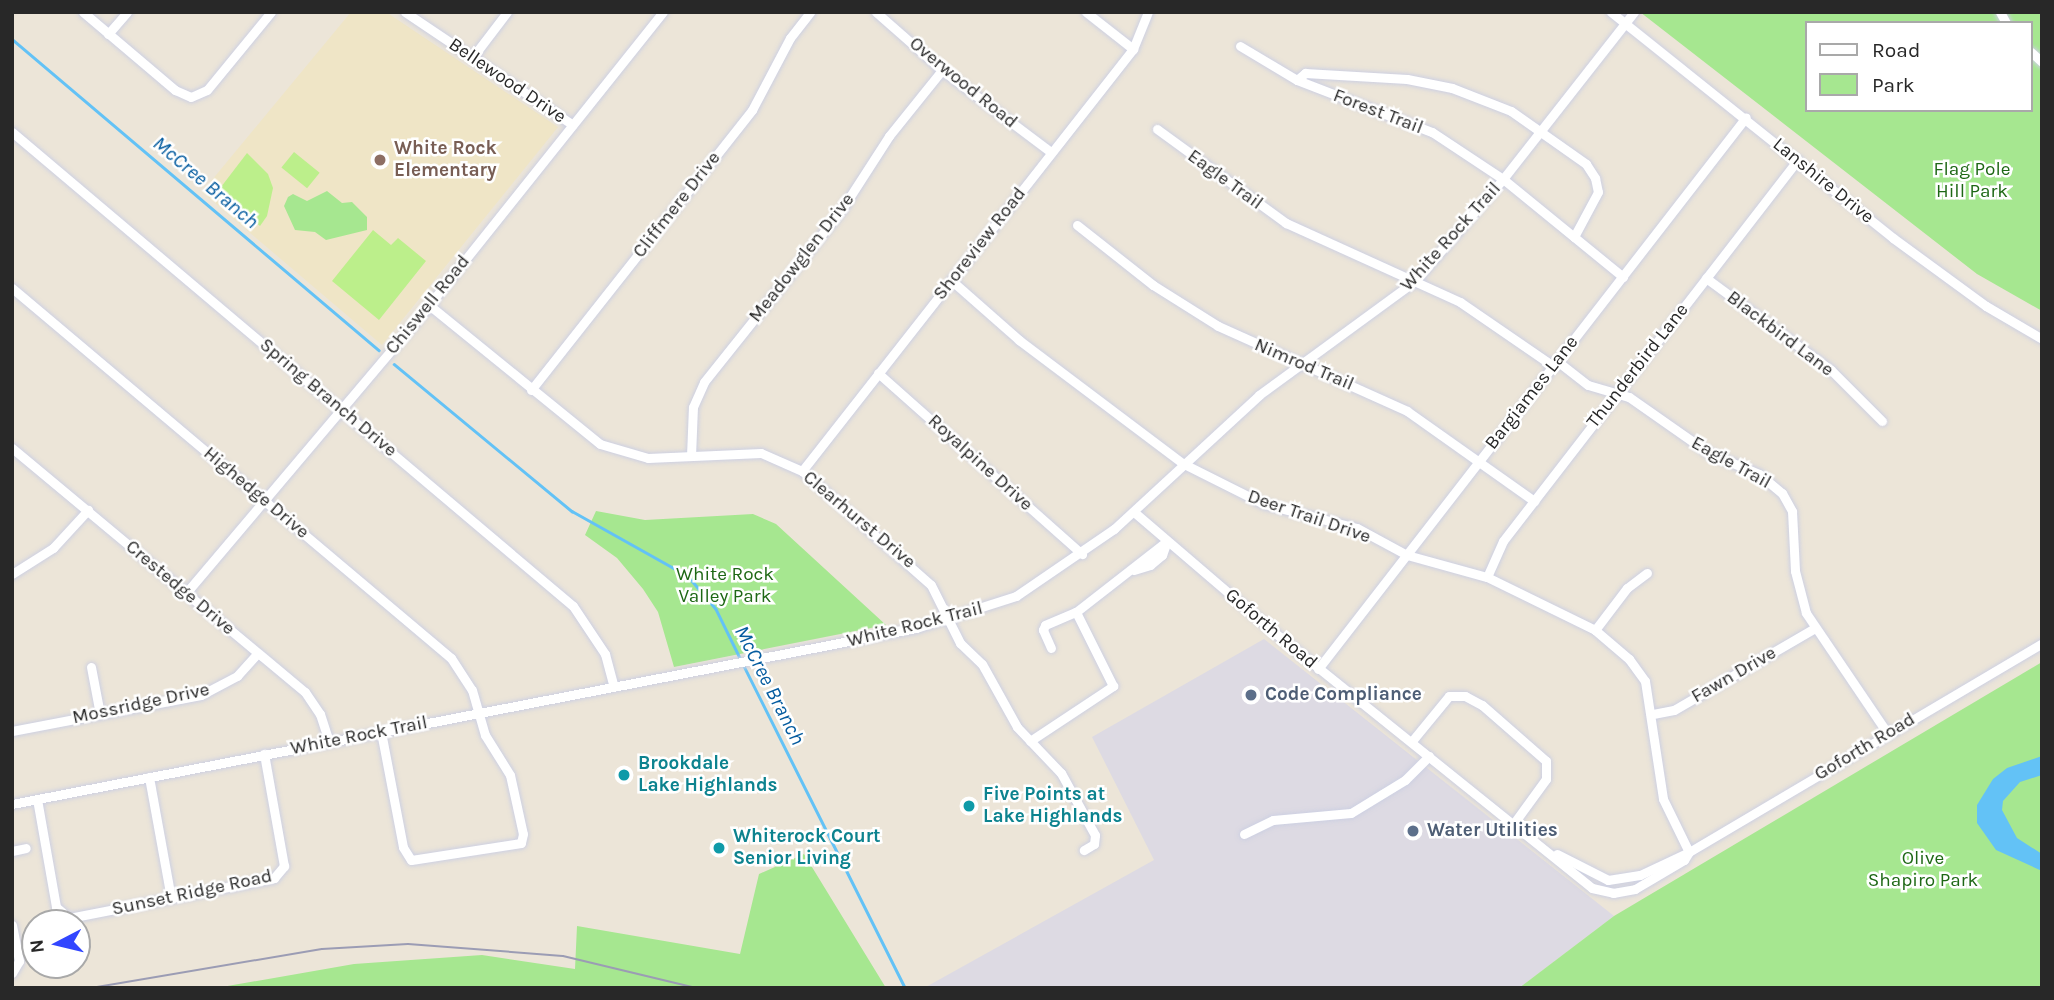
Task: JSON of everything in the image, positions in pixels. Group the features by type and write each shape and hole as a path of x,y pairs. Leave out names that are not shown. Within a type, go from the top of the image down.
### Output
{"street":[{"path":"82,12 175,90 191,97 206,90 271,12"},
{"path":"108,34 127,12"},
{"name":"Bellewood Drive","path":"405,12 573,125"},
{"path":"472,58 507,12"},
{"name":"Chiswell Road","path":"186,593 343,410 663,12"},
{"name":"Cliffmere Drive","path":"531,390 752,110 790,38 810,12"},
{"name":"Overwood Road","path":"876,12 942,70 1051,152"},
{"path":"1086,12 1133,49"},
{"name":"Shoreview Road","path":"802,471 1133,49 1148,12"},
{"name":"Lanshire Drive","path":"1611,12 1943,276 2042,339"},
{"name":"White Rock Trail","path":"12,804 949,620 1027,591 1082,554 1134,512 1182,463 1259,395 1415,281 1503,179 1634,12"},
{"name":"Forest Trail","path":"1240,46 1297,79 1408,120 1503,179 1623,277"},
{"name":"Meadowglen Drive","path":"691,456 693,407 704,382 842,209 889,136 942,70"},
{"name":"Forest Trail","path":"1297,79 1305,73 1429,83 1481,97 1542,131 1586,164 1595,178 1598,192 1574,237"},
{"name":"Bargiames Lane","path":"1318,669 1746,117"},
{"name":"Eagle Trail","path":"1157,129 1286,223 1460,302 1588,385 1629,397 1709,453 1759,474 1782,493 1792,511 1795,571 1813,629 1852,676 1888,734"},
{"name":"Spring Branch Drive","path":"12,132 573,606 605,654 614,687"},
{"name":"Thunderbird Lane","path":"1487,577 1503,541 1798,160"},
{"name":"Nimrod Trail","path":"1077,225 1181,303 1217,326 1407,411 1534,500"},
{"name":"Blackbird Lane","path":"1706,278 1784,340 1819,360 1882,421"},
{"name":"Deer Trail Drive","path":"951,280 1019,340 1182,463 1264,504 1357,528 1407,555 1487,577 1595,631 1638,670 1653,714 1663,799 1689,852"},
{"name":"Highedge Drive","path":"12,288 451,658 472,690 485,735 512,782 523,834 521,843 513,847 463,849 420,861 405,855 380,732"},
{"name":"Clearhurst Drive","path":"429,305 582,433 617,452 648,458 761,453 802,471 923,575 961,643 982,664 1017,727 1052,759 1095,835 1094,844 1084,850"},
{"name":"Royalpine Drive","path":"878,373 1082,554"},
{"name":"Crestedge Drive","path":"12,448 305,692 320,714 328,741"},
{"path":"12,574 53,548 88,510"},
{"name":"Goforth Road","path":"1134,512 1318,669 1412,741 1582,881 1613,893 1644,885 1689,852 2042,643"},
{"path":"1051,649 1043,630 1045,625 1076,612 1134,570 1150,565 1162,555 1167,541"},
{"path":"1595,631 1627,588 1647,573"},
{"path":"1030,741 1113,687 1076,612"},
{"name":"Fawn Drive","path":"1653,714 1674,710 1813,629"},
{"name":"Mossridge Drive","path":"12,731 216,689 257,654"},
{"path":"91,667 100,714"},
{"path":"1412,741 1450,696 1465,696 1482,705 1546,761 1546,779 1514,823"},
{"name":"Sunset Ridge Road","path":"37,799 61,914 69,918 171,898 282,874 284,866 264,754"},
{"path":"1244,834 1273,820 1350,813 1405,780 1429,756"},
{"path":"149,777 171,898"},
{"path":"12,850 26,848"},
{"path":"12,925 19,961 13,972"}],"shaded area":[{"name":"White Rock Elementary","path":"351,12 386,12 558,127 382,345 202,192"},
{"path":"1264,639 1614,916 1519,988 924,988 1154,860 1092,737"}],"green space":[{"name":"Flag Pole Hill Park","path":"1640,12 2042,12 2042,311 1977,274"},
{"path":"294,152 320,173 307,188 281,168"},
{"path":"247,153 268,174 273,188 267,216 260,226 222,195 221,187"},
{"path":"327,191 342,203 352,202 367,217 367,230 326,240 315,232 295,230 284,206 288,197 293,194 307,201"},
{"path":"373,230 391,245 398,238 426,261 379,320 332,281"},
{"name":"White Rock Valley Park","path":"596,511 645,520 753,514 776,524 886,625 674,667 658,612 643,589 617,558 585,535"},
{"name":"Olive Shapiro Park","path":"2042,662 2042,988 1519,988 1614,916"},
{"path":"804,854 886,988 216,988 354,964 482,955 575,969 577,926 740,954 759,874"}],"water":[{"path":"2042,756 2042,775 2020,782 2003,801 2002,810 2017,838 2042,854 2042,871 1996,850 1977,823 1977,805 1993,779 2007,768"}],"waterway":[{"name":"McCree Branch","path":"12,39 379,350"},
{"name":"McCree Branch","path":"394,364 572,511 688,576 716,609 740,658"},
{"name":"McCree Branch","path":"743,664 905,988"}],"tram line":[{"path":"91,988 322,949 408,944 563,956 696,988"}],"place":[{"name":"White Rock Elementary","path":"380,160"},
{"name":"Code Compliance","path":"1251,695"},
{"name":"Brookdale Lake Highlands","path":"624,775"},
{"name":"Five Points at Lake Highlands","path":"969,806"},
{"name":"Water Utilities","path":"1413,831"},
{"name":"Whiterock Court Senior Living","path":"719,848"}]}
